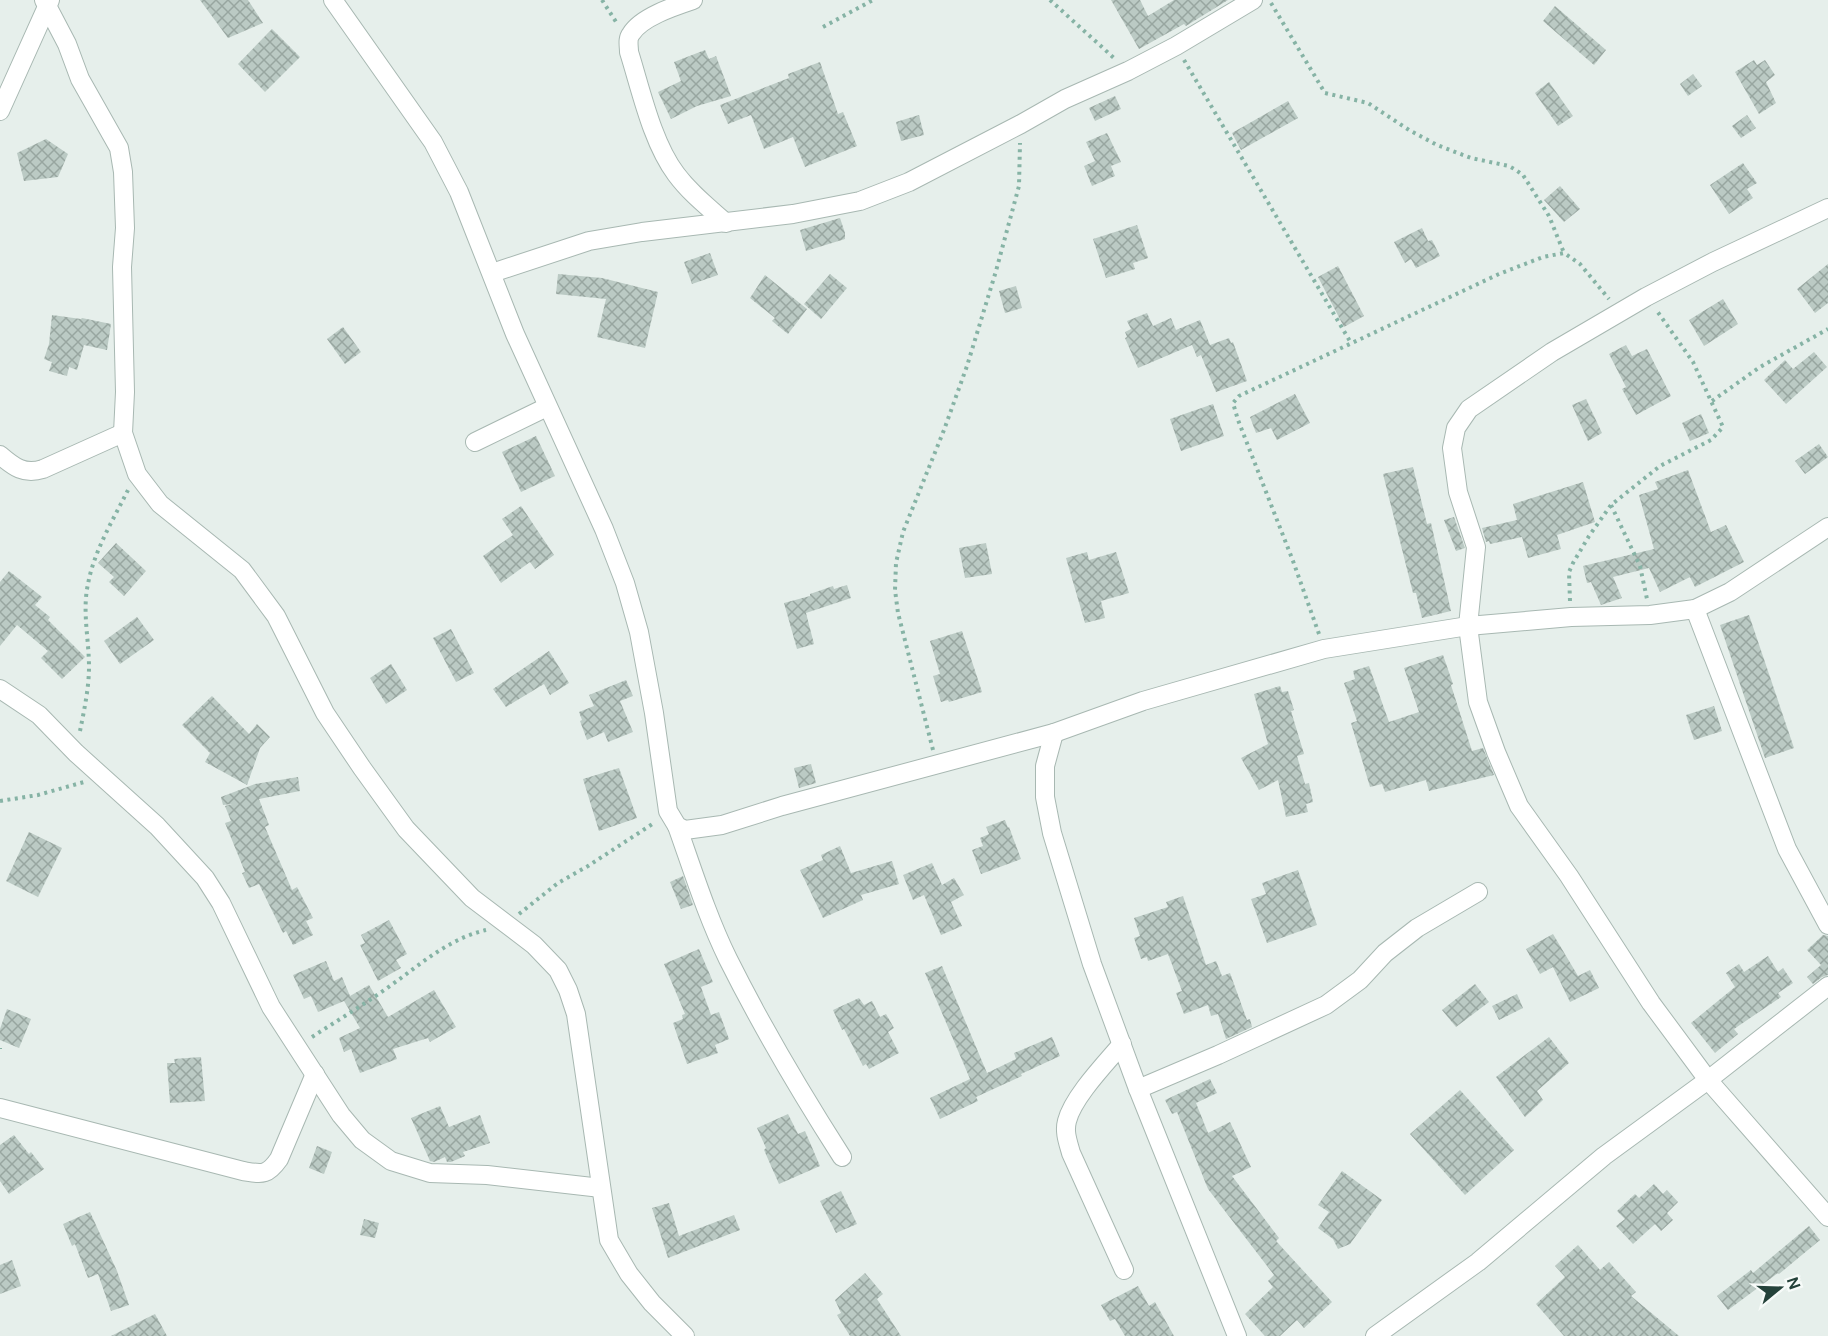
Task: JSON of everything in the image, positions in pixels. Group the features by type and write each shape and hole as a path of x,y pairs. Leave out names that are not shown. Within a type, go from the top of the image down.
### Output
{"street":[{"path":"333,0 434,142 459,192 515,334 625,583 639,632 656,724 664,791 703,898 728,957 807,1103 842,1157"},
{"path":"693,0 673,6 644,21 632,32 628,42 629,52 662,152 675,173 694,196 726,222"},
{"path":"492,273 589,241 642,231 793,214 860,201 909,182 1065,99 1128,71 1176,46 1253,0"},
{"path":"0,111 47,1"},
{"path":"47,1 80,79 119,148 123,172 125,228 122,267 125,392 123,433 137,474 160,504 242,570 276,616 325,713 406,829 472,898 534,945 558,970 576,1014 609,1240 640,1288 685,1336"},
{"path":"1828,208 1646,297 1552,352 1469,409 1456,428 1452,448 1458,492 1476,547 1468,626 1478,702 1519,806 1569,876 1651,1003 1707,1080 1828,1217"},
{"path":"475,442 547,406"},
{"path":"0,455 22,470 32,472 123,433"},
{"path":"673,819 685,830 722,825 782,806 1054,733 1143,700 1324,649 1468,626 1571,617 1650,615 1695,609 1730,592 1828,527"},
{"path":"1695,609 1787,849 1828,925"},
{"path":"0,689 39,715 76,753 158,826 205,878 221,903 271,1007 341,1115 362,1140 391,1161 430,1173 488,1175 601,1188"},
{"path":"1054,733 1045,766 1045,797 1052,833 1092,964 1138,1089 1237,1336"},
{"path":"1138,1089 1326,1005 1360,980 1385,953 1417,928 1478,892"},
{"path":"1375,1336 1478,1262 1604,1155 1707,1080 1828,986"},
{"path":"1122,1044 1075,1103 1067,1120 1066,1135 1071,1153 1124,1270"},
{"path":"0,1108 243,1172 263,1174 272,1169 279,1160 315,1074"}],"path":[{"path":"602,0 628,42"},
{"path":"823,27 873,0"},
{"path":"1050,0 1128,71"},
{"path":"1269,0 1325,93 1368,103 1437,145 1471,158 1509,166 1523,176 1549,216 1564,253 1581,264 1620,312"},
{"path":"1176,46 1351,344"},
{"path":"936,764 898,613 895,590 896,563 903,532 967,366 996,272 1019,186 1021,124"},
{"path":"1324,649 1233,403 1239,396 1499,274 1543,257 1564,253"},
{"path":"1571,617 1569,572 1589,536 1611,505 1660,466 1711,440 1723,427 1693,362 1646,297"},
{"path":"1712,401 1760,367 1828,329"},
{"path":"76,753 89,669 86,605 88,584 100,548 137,474"},
{"path":"1611,505 1640,566 1650,615"},
{"path":"0,801 38,795 104,776"},
{"path":"297,1047 390,986 445,946 478,932 505,925 558,883 645,831 673,819"}],"building":[{"path":"200,0 248,0 263,23 228,38"},
{"path":"1111,0 1140,0 1148,16 1174,0 1228,0 1186,26 1184,24 1139,49"},
{"path":"1555,6 1606,50 1594,65 1543,21"},
{"path":"272,29 300,57 265,92 238,64"},
{"path":"705,50 709,59 716,56 731,96 697,106 671,119 658,92 681,81 674,62"},
{"path":"1754,60 1757,65 1765,60 1775,75 1766,82 1776,103 1759,114 1735,72"},
{"path":"820,62 838,114 843,112 857,146 805,167 793,137 764,149 751,115 728,124 720,105 789,78 788,74"},
{"path":"1693,74 1702,86 1688,96 1680,84"},
{"path":"1549,82 1573,116 1558,126 1535,93"},
{"path":"1115,96 1121,109 1095,121 1089,108"},
{"path":"1288,101 1298,118 1241,150 1232,133"},
{"path":"919,115 924,135 901,141 896,122"},
{"path":"1747,115 1756,128 1741,138 1732,126"},
{"path":"1107,133 1121,162 1111,166 1115,176 1092,186 1084,166 1095,161 1086,142"},
{"path":"46,139 68,154 58,177 24,181 17,153"},
{"path":"1743,163 1757,183 1747,189 1753,198 1729,214 1710,185"},
{"path":"1560,186 1580,209 1564,222 1544,200"},
{"path":"840,218 845,239 806,251 800,230"},
{"path":"1137,225 1148,258 1133,263 1135,269 1106,278 1093,239"},
{"path":"1422,228 1428,241 1432,240 1440,256 1416,268 1411,259 1405,263 1394,242"},
{"path":"710,253 718,275 692,284 684,262"},
{"path":"1828,264 1828,303 1815,313 1797,289"},
{"path":"1338,266 1364,316 1344,327 1318,277"},
{"path":"558,274 602,278 658,292 645,348 597,337 606,299 556,294"},
{"path":"830,274 847,288 821,319 804,304"},
{"path":"765,275 807,309 788,334 772,321 775,318 750,298"},
{"path":"1016,286 1022,308 1005,313 999,291"},
{"path":"1723,299 1738,324 1704,346 1689,320"},
{"path":"1147,313 1153,326 1171,318 1176,330 1200,320 1210,345 1229,338 1231,343 1233,342 1247,381 1216,392 1201,355 1197,357 1192,345 1138,368 1125,338 1127,337 1125,332 1131,329 1127,321"},
{"path":"52,315 111,324 107,350 84,345 77,370 69,367 67,376 49,371 52,362 44,359 49,344"},
{"path":"343,327 361,352 345,364 327,339"},
{"path":"1626,345 1632,356 1647,349 1671,396 1636,415 1622,389 1626,387 1609,354"},
{"path":"1814,352 1827,367 1786,404 1764,380 1785,360 1793,369"},
{"path":"1295,394 1310,423 1277,440 1271,428 1256,433 1250,417"},
{"path":"1586,399 1602,433 1588,441 1572,405"},
{"path":"1213,404 1224,436 1181,451 1170,419"},
{"path":"1701,414 1709,433 1690,441 1682,423"},
{"path":"536,436 555,476 521,492 502,452"},
{"path":"1819,444 1828,457 1805,474 1795,461"},
{"path":"1413,467 1427,524 1431,523 1451,611 1422,618 1416,593 1413,593 1383,474"},
{"path":"1688,470 1711,532 1726,525 1744,562 1695,587 1690,577 1660,592 1649,568 1613,577 1622,598 1601,605 1591,582 1587,583 1583,566 1654,549 1639,495 1658,489 1655,482"},
{"path":"1583,482 1595,522 1557,535 1561,549 1528,558 1522,537 1490,544 1489,541 1486,542 1482,528 1517,520 1513,504"},
{"path":"521,506 554,555 535,569 530,562 501,583 483,556 513,535 502,519"},
{"path":"1454,517 1465,548 1456,551 1444,520"},
{"path":"116,543 146,571 124,596 109,582 114,577 98,563"},
{"path":"986,543 992,574 965,578 959,548"},
{"path":"1087,552 1089,560 1116,552 1129,593 1101,601 1105,618 1085,623 1066,558"},
{"path":"9,571 42,597 35,605 50,617 48,620 85,657 62,679 41,658 48,651 17,625 0,646 0,582"},
{"path":"847,585 851,598 806,613 814,644 797,649 784,603 810,596 810,594 833,586 834,589"},
{"path":"1749,615 1794,748 1765,758 1720,625"},
{"path":"137,617 154,640 120,664 104,641"},
{"path":"451,629 474,673 456,682 433,638"},
{"path":"962,631 982,692 949,702 948,700 941,702 933,676 940,674 930,641"},
{"path":"549,651 569,683 550,695 544,684 506,707 493,689"},
{"path":"1443,655 1472,751 1483,748 1494,775 1429,791 1426,780 1385,792 1382,784 1370,787 1351,723 1357,721 1344,683 1355,679 1353,671 1369,666 1389,722 1419,712 1404,668"},
{"path":"391,664 407,690 386,704 370,678"},
{"path":"626,680 633,696 620,701 633,732 608,742 604,732 587,740 579,712 594,706 589,695"},
{"path":"1280,686 1282,692 1288,691 1294,710 1291,711 1304,754 1297,756 1305,784 1309,783 1313,802 1306,804 1308,812 1286,817 1278,780 1259,790 1241,758 1268,744 1254,694"},
{"path":"212,696 249,734 257,724 270,737 260,748 247,785 205,762 210,753 182,725"},
{"path":"1714,706 1722,731 1694,740 1686,715"},
{"path":"811,764 816,783 799,788 794,768"},
{"path":"619,768 637,818 599,831 583,779"},
{"path":"298,777 300,791 259,799 269,825 265,827 292,890 297,887 313,918 306,921 313,935 293,945 286,931 283,933 259,884 249,888 225,823 231,821 225,806 232,804 223,805 221,797 255,784"},
{"path":"1005,820 1021,859 981,874 972,850 983,846 980,838 989,834 986,827"},
{"path":"29,832 62,848 38,897 6,881"},
{"path":"840,846 851,873 892,861 899,884 861,895 863,900 823,918 800,870 823,860 821,855"},
{"path":"932,863 942,885 954,878 964,895 951,902 962,926 941,935 924,895 913,900 903,875"},
{"path":"1298,870 1317,925 1267,943 1251,899 1266,894 1262,883"},
{"path":"683,876 693,905 681,909 670,882"},
{"path":"1183,896 1206,965 1216,961 1222,976 1230,973 1247,1020 1250,1019 1252,1027 1226,1039 1218,1014 1211,1016 1208,1005 1184,1014 1176,993 1182,991 1168,954 1148,961 1147,957 1141,959 1134,938 1140,936 1134,918 1168,907 1166,902"},
{"path":"389,920 407,954 396,960 401,968 378,981 360,945 365,943 361,935"},
{"path":"1553,934 1578,976 1590,970 1599,988 1570,1002 1553,967 1540,974 1526,949"},
{"path":"1823,935 1828,936 1828,975 1813,984 1807,977 1821,965 1807,950"},
{"path":"699,949 713,982 701,987 711,1015 719,1012 729,1039 715,1045 718,1053 687,1064 673,1023 683,1019 682,1015 685,1014 664,964"},
{"path":"1768,956 1778,972 1783,968 1793,983 1778,993 1781,997 1734,1029 1738,1034 1715,1053 1691,1023 1735,987 1726,973 1739,964 1744,972"},
{"path":"326,961 334,981 342,977 350,996 369,985 388,1017 434,990 456,1027 430,1042 428,1038 393,1049 397,1059 360,1073 351,1049 344,1052 339,1038 360,1028 344,1001 318,1012 311,996 304,999 293,975"},
{"path":"942,966 987,1073 1016,1059 1014,1053 1052,1037 1060,1056 976,1097 978,1101 940,1119 930,1098 970,1079 925,973"},
{"path":"1475,984 1489,1002 1456,1027 1442,1010"},
{"path":"1517,994 1523,1008 1499,1020 1492,1006"},
{"path":"859,998 864,1005 872,1001 880,1017 886,1014 894,1028 888,1032 899,1053 869,1069 866,1064 863,1066 833,1010"},
{"path":"7,1009 31,1019 19,1048 0,1040 0,1029"},
{"path":"1549,1037 1569,1063 1537,1091 1543,1100 1525,1117 1496,1077"},
{"path":"201,1057 205,1101 170,1103 167,1063 175,1063 174,1059"},
{"path":"1210,1079 1217,1093 1196,1103 1208,1133 1230,1122 1251,1167 1232,1176 1279,1238 1276,1241 1332,1302 1304,1328 1297,1320 1280,1336 1265,1336 1245,1314 1273,1287 1268,1281 1274,1275 1208,1189 1177,1112 1172,1114 1165,1100"},
{"path":"1460,1090 1514,1150 1465,1195 1410,1134"},
{"path":"440,1106 449,1127 480,1115 490,1143 463,1152 465,1156 451,1162 447,1162 445,1157 434,1162 430,1161 411,1118"},
{"path":"788,1114 798,1134 805,1131 820,1166 779,1184 757,1128"},
{"path":"14,1135 44,1169 9,1194 0,1181 0,1145"},
{"path":"317,1146 332,1152 324,1174 309,1168"},
{"path":"1342,1171 1382,1200 1350,1244 1338,1249 1333,1239 1318,1228 1329,1212 1318,1205"},
{"path":"1654,1184 1663,1194 1667,1190 1678,1202 1667,1213 1673,1220 1661,1231 1655,1224 1633,1244 1616,1226 1625,1219 1617,1211 1635,1194 1639,1198"},
{"path":"841,1191 857,1224 836,1233 820,1201"},
{"path":"669,1203 679,1236 734,1215 740,1230 668,1258 652,1208"},
{"path":"90,1212 117,1271 129,1305 111,1311 98,1274 88,1278 75,1244 72,1246 63,1224"},
{"path":"364,1219 379,1223 375,1238 360,1235"},
{"path":"1809,1226 1820,1240 1779,1274 1728,1310 1717,1296 1751,1270 1753,1273"},
{"path":"1578,1245 1600,1270 1609,1262 1636,1292 1631,1296 1679,1336 1564,1336 1536,1304 1565,1277 1555,1266"},
{"path":"12,1260 21,1286 0,1294 0,1265"},
{"path":"865,1273 883,1294 877,1299 901,1336 850,1336 837,1315 841,1313 835,1300"},
{"path":"1138,1286 1149,1306 1155,1302 1174,1336 1125,1336 1115,1319 1110,1321 1101,1305"},
{"path":"155,1314 167,1336 111,1336"}]}
